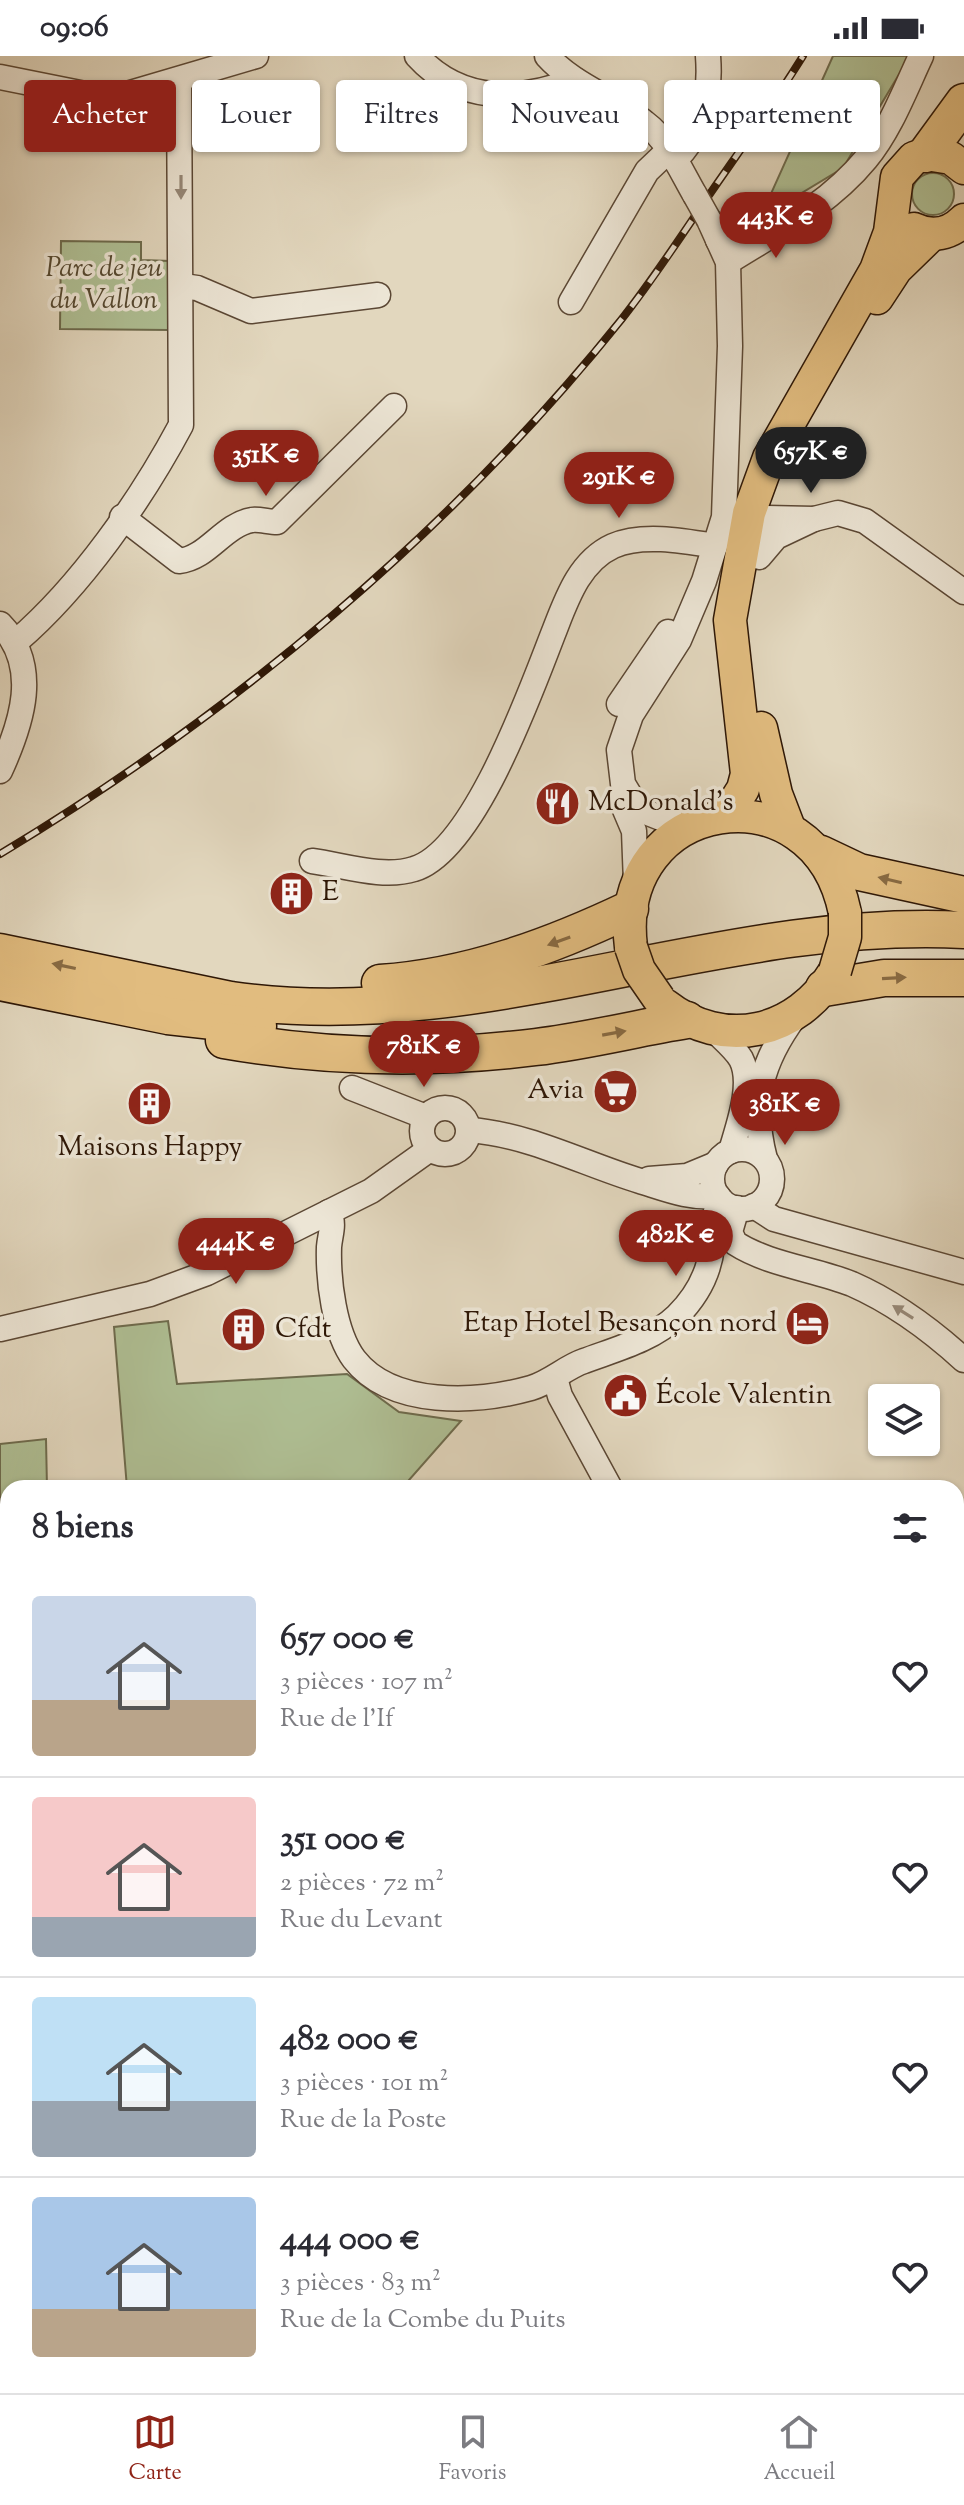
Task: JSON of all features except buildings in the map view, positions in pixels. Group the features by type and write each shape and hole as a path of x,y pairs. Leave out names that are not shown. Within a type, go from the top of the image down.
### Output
{"highway":[{"path":"926,154 964,102"},
{"path":"821,854 859,872 964,895"},
{"path":"128,980 298,987 418,980 516,956 573,936 633,896"},
{"path":"0,952 128,980 268,1005 398,1006 494,994 712,949 792,936 908,928 964,930"},
{"path":"0,983 200,1021 301,1029 367,1029 498,1015 797,958 870,951 964,953"},
{"path":"830,980 964,978"},
{"path":"0,983 200,1035 298,1050 370,1055 504,1051 701,1026"}],"main road":[{"path":"726,816 743,789 747,774 730,620 737,554 769,458 876,270 890,232 897,177 914,158 926,154 951,158 964,168"},
{"path":"894,202 907,225 932,234"},
{"path":"737,554 767,518 798,435 885,285 932,234 952,229 964,220"},
{"path":"737,554 753,591 754,688 768,765 789,828"},
{"path":"726,816 759,818 789,828 821,854 841,891 845,913 845,937 830,980 795,1016 752,1031 701,1026 659,999 639,970 631,947 633,896 654,854 686,828 726,816"}],"street":[{"path":"0,77 110,99 256,56"},
{"path":"417,56 436,77 473,92 483,92"},
{"path":"547,56 575,80"},
{"path":"571,302 647,171 692,144 710,82 708,56"},
{"path":"718,241 799,218 836,190 868,158 921,56"},
{"path":"0,771 22,714 24,688 8,632 50,612 160,464 181,425 183,286 179,81"},
{"path":"648,125 672,155 718,241 728,482 724,517 737,554"},
{"path":"183,286 197,288 251,311 378,295"},
{"path":"122,517 179,561 192,560 238,525 254,519 277,522 394,406"},
{"path":"633,896 634,831 613,782 610,733 618,707 704,581 737,554 814,519 838,513 865,521 964,592"},
{"path":"767,518 814,519"},
{"path":"312,861 395,873 431,863 448,848 482,798 567,596 589,565 616,544 643,540 737,554"},
{"path":"686,828 638,809 623,784 619,750 631,715 679,640 704,581"},
{"path":"795,1016 765,1065 759,1130 768,1170 785,1203 809,1226"},
{"path":"701,1026 740,1057 743,1067 741,1112 712,1181 733,1203 730,1232 735,1243 851,1284 887,1302 920,1323 964,1360"},
{"path":"352,1088 426,1117"},
{"path":"451,1108 463,1116 469,1130 465,1142 456,1151 442,1154 430,1149 422,1130 426,1117 437,1109 451,1108"},
{"path":"469,1130 509,1135 639,1181 733,1203 774,1219 809,1226 964,1272"},
{"path":"0,1329 150,1294 254,1252 390,1180 430,1149"},
{"path":"329,1212 334,1221 329,1248 337,1316 352,1357 373,1377 402,1392 466,1397 530,1388 555,1378 580,1362 649,1335 676,1316 706,1274 714,1218 733,1203 766,1196 768,1170 750,1150 723,1158 687,1176 639,1181"},
{"path":"555,1378 560,1396 606,1480"}],"green space":[{"path":"833,56 910,56 880,106 880,80 822,80"},
{"path":"790,152 853,152 843,168 760,218"},
{"path":"933,173 948,179 954,194 948,209 933,215 918,209 912,194 918,179"},
{"name":"Parc de jeu du Vallon","path":"61,241 141,242 141,260 170,261 169,330 60,329"},
{"path":"168,1321 177,1384 347,1374 399,1412 461,1421 409,1480 126,1480 114,1327"},
{"path":"46,1439 47,1480 0,1480 0,1444"}],"railway":[{"path":"0,854 87,800 254,679 334,614 485,473 555,398 632,306 803,56"}],"place":[{"name":"McDonald's","path":"557,803"},
{"name":"E","path":"291,893"},
{"name":"Avia","path":"615,1091"},
{"name":"Maisons Happy","path":"150,1103"},
{"name":"Etap Hotel Besançon nord","path":"808,1324"},
{"name":"Cfdt","path":"244,1330"},
{"name":"École Valentin","path":"625,1396"}]}
